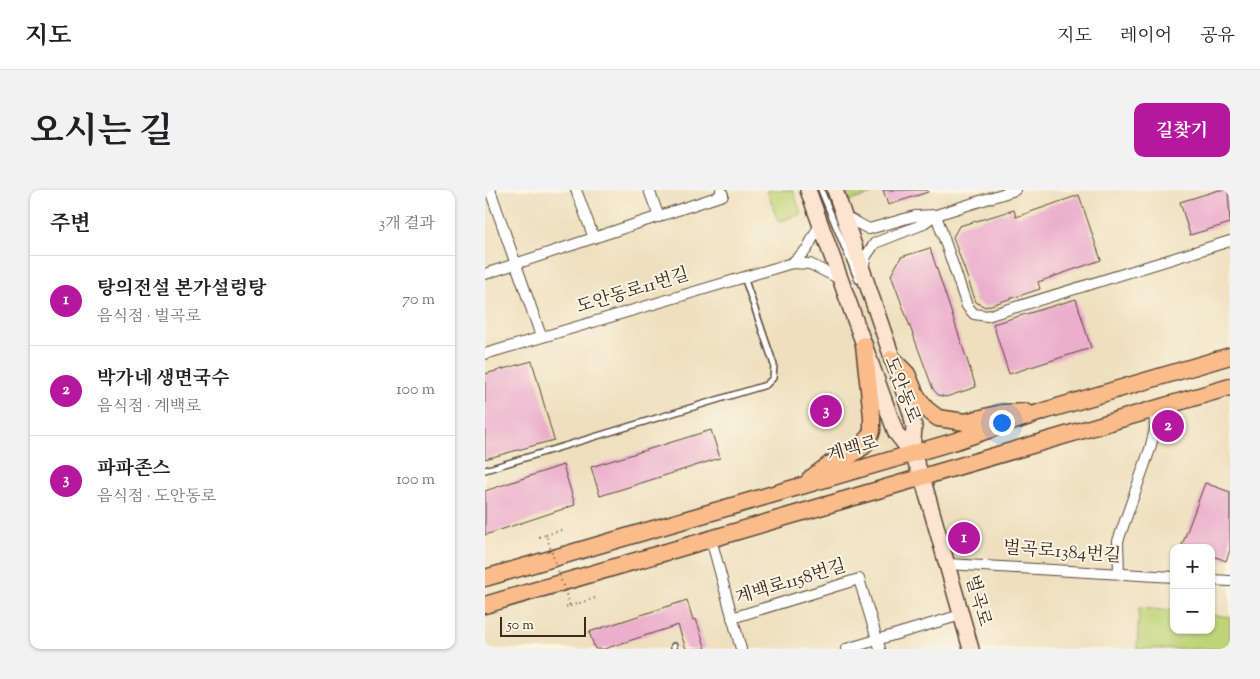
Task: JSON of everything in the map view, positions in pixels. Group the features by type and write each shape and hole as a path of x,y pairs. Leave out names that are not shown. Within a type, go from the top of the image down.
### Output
{"main road":[{"name":"도안동로","path":"808,190 819,226 896,433 912,453"},
{"name":"도안동로","path":"835,190 863,268 871,301 911,413 914,427 912,453"},
{"path":"803,485 830,464 851,455 863,446 872,431 873,416 864,345"},
{"name":"계백로","path":"485,578 912,453 1044,411 1230,356"},
{"path":"892,359 907,374 916,395 926,409 938,418 965,422 1002,413 1044,411"},
{"path":"485,605 1230,387"},
{"name":"벌곡로","path":"912,453 922,477 971,649"}],"street":[{"path":"490,190 541,336"},
{"path":"577,190 594,238"},
{"path":"649,190 659,217"},
{"path":"844,216 869,229 915,216 936,215 1015,190"},
{"path":"485,274 659,217 722,193"},
{"path":"936,215 967,306 974,314 987,316 1230,241"},
{"path":"863,268 866,256 875,243 921,225 936,215"},
{"path":"792,263 807,249 819,226"},
{"path":"792,263 810,264 838,278"},
{"name":"도안동로11번길","path":"485,354 792,263"},
{"path":"1119,573 1118,541 1150,449 1155,429 1154,409"},
{"name":"계백로1158번길","path":"711,539 741,649"},
{"name":"벌곡로1384번길","path":"948,564 1170,577"},
{"name":"계백로1158번길","path":"732,618 859,579 879,644"},
{"path":"1215,580 1230,581"},
{"path":"846,649 879,644 961,615"}],"lane":[{"path":"821,190 859,282 871,301"},
{"path":"485,470 766,385 773,378 774,365 743,276"}],"path":[{"path":"539,537 564,529"},
{"path":"547,535 570,606"},
{"path":"563,607 595,598"}],"green space":[{"path":"767,190 793,190 801,214 778,222"},
{"path":"845,190 871,190 872,194 849,201"},
{"path":"1139,608 1170,611 1170,634 1215,634 1215,615 1230,617 1230,649 1137,649"}],"building":[{"path":"883,190 927,190 928,192 888,205"},
{"path":"1219,190 1228,190 1230,223 1190,235 1180,202"},
{"path":"1079,195 1101,260 1038,282 1040,289 985,307 976,302 953,237 959,226 1014,210 1016,217"},
{"path":"930,248 976,387 946,397 938,395 933,389 891,275 901,257"},
{"path":"1076,299 1091,348 1009,374 993,324"},
{"path":"532,361 554,440 485,459 485,374"},
{"path":"711,430 720,458 600,496 591,467"},
{"path":"563,465 575,505 485,535 485,491"},
{"path":"1205,483 1230,492 1230,550 1226,561 1215,557 1215,544 1182,544"},
{"path":"687,600 693,620 696,619 706,649 686,649 678,625 604,649 595,649 589,632"}],"place":[{"name":"파파존스","path":"826,411"},
{"name":"박가네 생면국수","path":"1168,426"},
{"name":"탕의전설 본가설렁탕","path":"964,538"}]}
